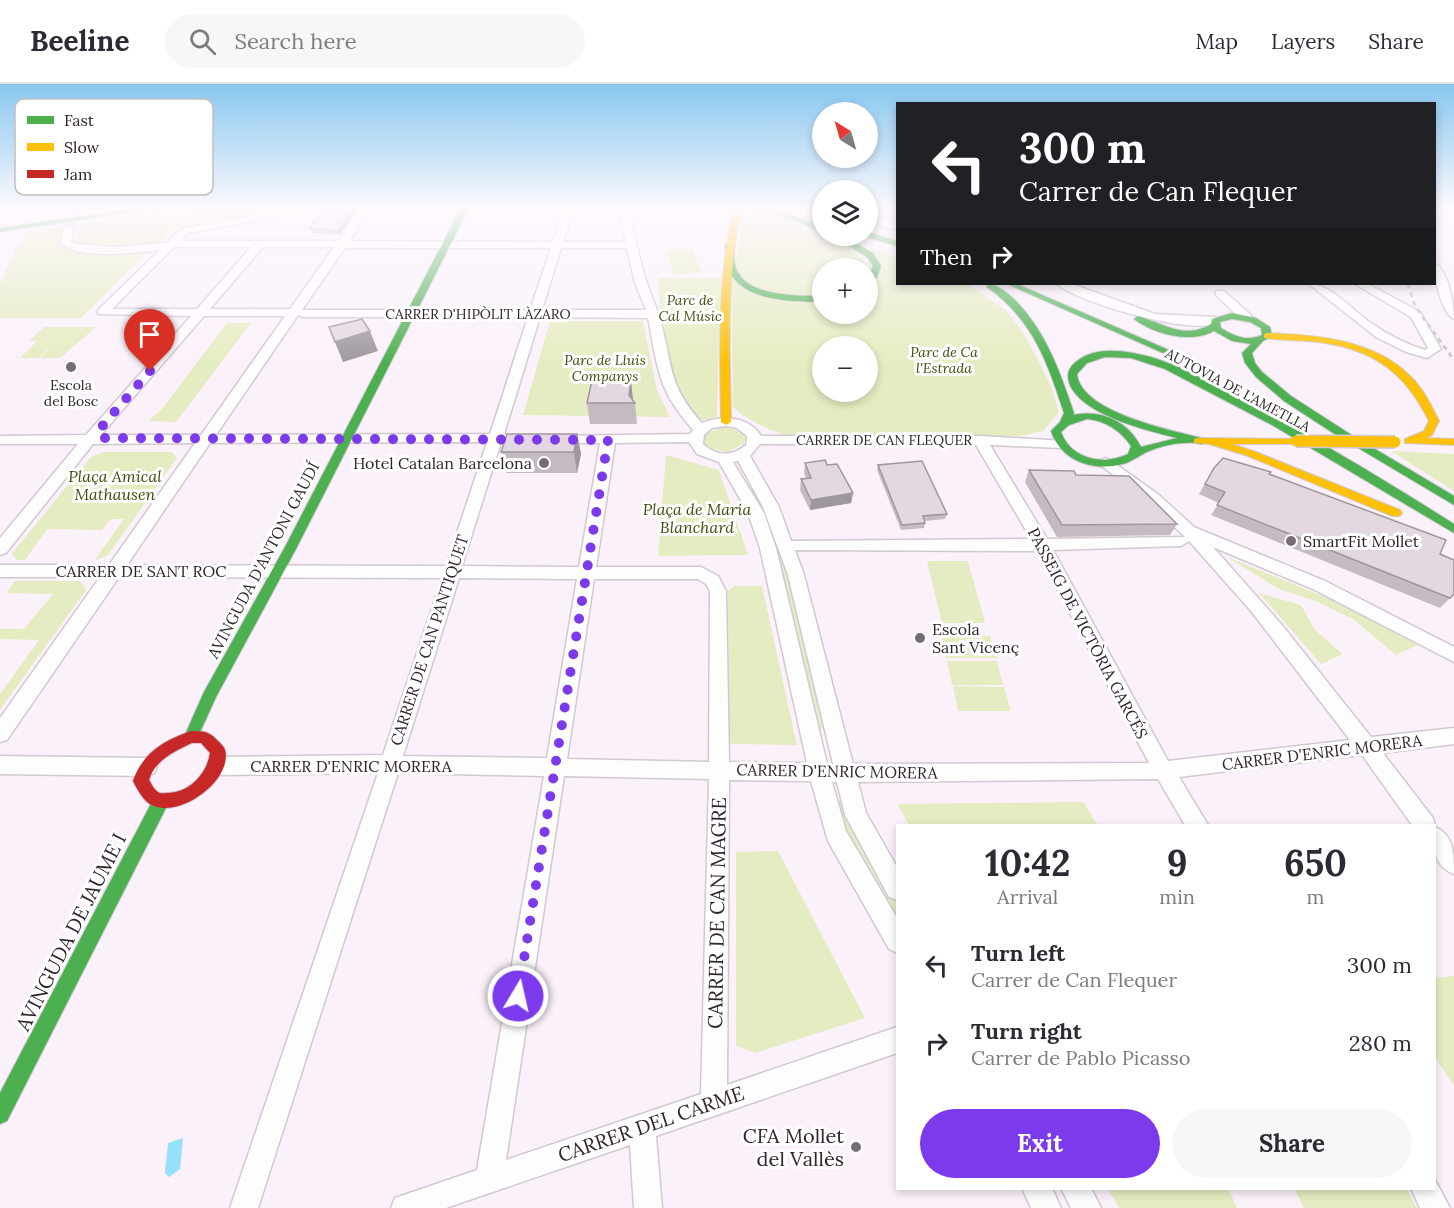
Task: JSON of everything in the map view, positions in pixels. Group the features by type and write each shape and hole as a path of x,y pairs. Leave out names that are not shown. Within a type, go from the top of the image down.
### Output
{"main road":[{"name":"AVINGUDA D'ANTONI GAUDÍ","path":"230,689 283,572 442,260"},
{"path":"726,422 729,260"},
{"path":"732,260 732,267 740,279 755,288 795,299 812,299"},
{"path":"984,285 1010,307 1043,349 1069,413 1060,432"},
{"name":"AUTOVIA DE L'AMETLLA","path":"1013,285 1122,330 1225,381 1360,457 1454,516"},
{"path":"1037,286 1089,301 1176,332 1200,334 1211,330 1219,321 1252,320 1337,334 1382,352 1424,382 1449,420"},
{"name":"AUTOVIA DE L'AMETLLA","path":"1037,286 1184,351"},
{"path":"1252,320 1267,330 1263,338 1248,350 1246,357 1248,363 1269,383 1344,435"},
{"path":"1219,321 1229,337 1263,338 1308,335 1339,341 1367,351 1396,368 1412,382 1428,403 1434,421 1428,433 1411,441"},
{"path":"1454,529 1297,433 1181,372 1145,358 1119,354 1089,358 1076,366 1072,379 1074,385 1096,404 1152,428 1252,454 1373,502 1454,541"},
{"name":"AUTOVIA DE L'AMETLLA","path":"1243,380 1344,435 1454,501"},
{"path":"1060,432 1078,417 1094,417 1111,422 1129,434 1136,446 1133,454"},
{"path":"1060,432 1082,459 1105,463 1124,460 1153,446 1186,440"},
{"path":"1129,434 1206,441 1454,442"},
{"path":"1434,442 1454,449"},
{"name":"AVINGUDA D'ANTONI GAUDÍ","path":"197,737 209,696 283,572"},
{"path":"197,737 218,751 218,766 209,779 194,790 161,801 147,794 142,786 147,767 152,759 168,746 197,737 220,706"},
{"name":"AVINGUDA DE JAUME I","path":"0,1114 12,1071 161,801"}],"street":[{"name":"CARRER D'HIPÒLIT LÀZARO","path":"155,260 102,312 653,315"},
{"path":"0,549 245,260"},
{"path":"0,734 206,439 298,313 332,260"},
{"name":"CARRER DE CAN PANTIQUET","path":"243,1208 390,764 551,260"},
{"path":"540,439 608,440 697,434 708,425 726,422 744,426 754,435 753,446 742,455 724,458 702,452 696,446 697,434 679,406 668,383 653,315 641,283 637,260"},
{"path":"1436,271 1454,315"},
{"path":"1066,285 1156,319 1180,323 1219,321 1226,305 1220,288"},
{"path":"1315,285 1374,333 1416,352 1427,354 1435,349 1416,315 1363,285"},
{"path":"1220,288 1252,320"},
{"path":"0,431 94,439"},
{"name":"CARRER DE CAN FLEQUER","path":"755,440 1013,441 1060,432"},
{"path":"0,446 94,439"},
{"path":"0,440 519,439"},
{"path":"489,1179 608,440"},
{"name":"PASSEIG DE VICTÒRIA GARCÉS","path":"980,440 1042,545 1162,770 1196,824"},
{"path":"742,455 771,507 796,575 856,815 896,887"},
{"path":"724,458 756,513 768,548 819,773 836,834 896,939"},
{"path":"1105,463 1141,485 1184,535 1244,590 1348,718 1424,824"},
{"path":"796,545 1042,545 1184,535 1320,585 1454,654"},
{"name":"CARRER DE SANT ROC","path":"0,571 702,573 712,580"},
{"name":"CARRER DE CAN MAGRE","path":"712,580 718,591 719,769 714,1103"},
{"name":"CARRER D'ENRIC MORERA","path":"218,766 390,764 719,769 819,773 1162,770 1454,736"},
{"path":"0,765 147,767"},
{"path":"1436,840 1454,864"},
{"name":"CARRER DEL CARME","path":"405,1208 896,1040"},
{"path":"642,1127 648,1208"},
{"path":"1037,1190 1047,1208"},
{"path":"1076,1190 1087,1208"},
{"path":"1426,1190 1436,1208"}],"green space":[{"path":"11,260 139,260 81,318 0,318 0,283"},
{"path":"669,260 697,260 701,272 674,275"},
{"path":"736,260 812,260 812,294 800,296 755,288 734,270"},
{"name":"Parc de Ca l'Estrada","path":"878,260 896,260 896,285 969,285 1005,309 1025,335 1051,386 1059,412 1043,431 1019,436 787,435 774,431 744,416 733,407 731,279 812,298 812,324 878,324"},
{"name":"Parc de Cal Músic","path":"659,278 721,278 717,416 704,420 694,418 683,405 676,389 662,330"},
{"name":"Parc de Lluis Companys","path":"550,321 643,321 657,390 670,417 523,415"},
{"path":"227,323 251,323 176,422 148,421 162,409"},
{"path":"44,327 96,327 60,358 41,358 56,341 39,358 20,358 37,341 29,341"},
{"path":"721,427 741,431 745,438 744,444 727,452 707,448 703,441 705,435"},
{"path":"1391,451 1454,454 1454,491"},
{"name":"Plaça Amical Mathausen","path":"104,452 172,452 177,458 108,555 94,561 124,519 111,519 102,530 47,529 25,560 17,560 12,553 91,457"},
{"name":"Plaça de Maria Blanchard","path":"666,455 719,470 748,555 658,556"},
{"path":"775,555 785,555 828,728 816,729"},
{"path":"1227,557 1333,600 1418,645 1396,655 1353,619 1316,601 1279,589"},
{"path":"927,561 968,561 985,623 942,623"},
{"path":"15,581 80,581 86,590 0,710 0,694 39,640 0,639 0,629 24,629 53,594 6,593"},
{"path":"734,586 762,586 797,745 729,744 728,591"},
{"path":"1259,593 1301,605 1315,630 1343,654 1321,664"},
{"path":"941,636 990,636 997,658 946,658"},
{"path":"947,661 997,661 1003,685 952,685"},
{"path":"953,686 1004,687 1011,711 958,711"},
{"path":"846,800 896,895 896,928 850,850 831,801"},
{"path":"1084,802 1096,824 908,824 897,804"},
{"path":"778,851 865,1018 755,1053 736,1046 736,852"},
{"path":"1454,976 1454,1086 1436,1058 1436,978"},
{"path":"1108,1190 1229,1190 1237,1208 1119,1208"},
{"path":"1295,1190 1407,1190 1417,1208 1304,1208"}],"water":[{"path":"183,1138 180,1169 169,1177 165,1173 168,1143"}],"building":[{"path":"362,319 370,331 335,342 329,327"},
{"path":"615,375 618,380 631,380 629,395 635,403 587,403 592,380 605,380"},
{"path":"507,434 577,434 574,452 501,452"},
{"path":"1223,458 1271,472 1269,474 1446,540 1440,554 1454,560 1454,594 1450,598 1217,505 1225,492 1205,484"},
{"path":"825,460 827,465 837,464 853,493 811,500 801,479 811,478 805,463"},
{"path":"922,461 947,514 923,516 925,523 902,525 878,465"},
{"path":"1029,470 1074,471 1076,475 1129,476 1177,524 1062,525"}],"railway":[{"path":"1408,285 1415,306 1454,360"}],"traffic: fast":[{"path":"191,737 209,696 291,547 438,260"},
{"path":"731,260 738,278 747,286 771,295 812,299"},
{"path":"990,285 1020,310 1041,341 1057,376 1069,413 1064,421"},
{"path":"1013,285 1166,351"},
{"path":"1232,316 1253,320 1265,327 1267,336 1248,341 1229,336 1217,329 1215,321 1232,316"},
{"path":"1138,319 1167,331 1186,335 1206,332 1215,326"},
{"path":"1259,340 1247,353 1250,363 1259,375 1304,410 1345,435"},
{"path":"1202,441 1149,427 1107,411 1077,390 1072,377 1073,371 1086,359 1105,354 1148,359 1168,366 1276,422 1454,529"},
{"path":"1133,454 1136,446 1129,436 1121,428 1099,418 1087,416 1076,418 1065,422 1056,431 1059,440 1072,454 1081,459 1101,463 1120,461 1149,447 1186,440"},
{"path":"1337,431 1454,501"},
{"path":"0,1114 161,801"}],"traffic: slow":[{"path":"726,422 724,314 728,260"},
{"path":"1267,336 1319,339 1344,344 1388,362 1406,377 1422,396 1434,421 1428,433 1411,441"},
{"path":"1198,441 1296,441"},
{"path":"1210,441 1252,454 1396,513"},
{"path":"1296,441 1395,442"},
{"path":"1409,441 1454,442"}],"traffic: jam":[{"path":"191,737 204,737 218,751 217,762 212,772 205,782 185,796 174,800 152,797 141,781 148,765 160,753 191,737"}],"place":[{"name":"Escola del Bosc","path":"71,367"},
{"name":"Hotel Catalan Barcelona","path":"544,463"},
{"name":"SmartFit Mollet","path":"1291,541"},
{"name":"Escola Sant Vicenç","path":"920,638"},
{"name":"CFA Mollet del Vallès","path":"856,1147"}],"route":[{"path":"150,371 98,431 103,438 608,440 518,996"}]}
